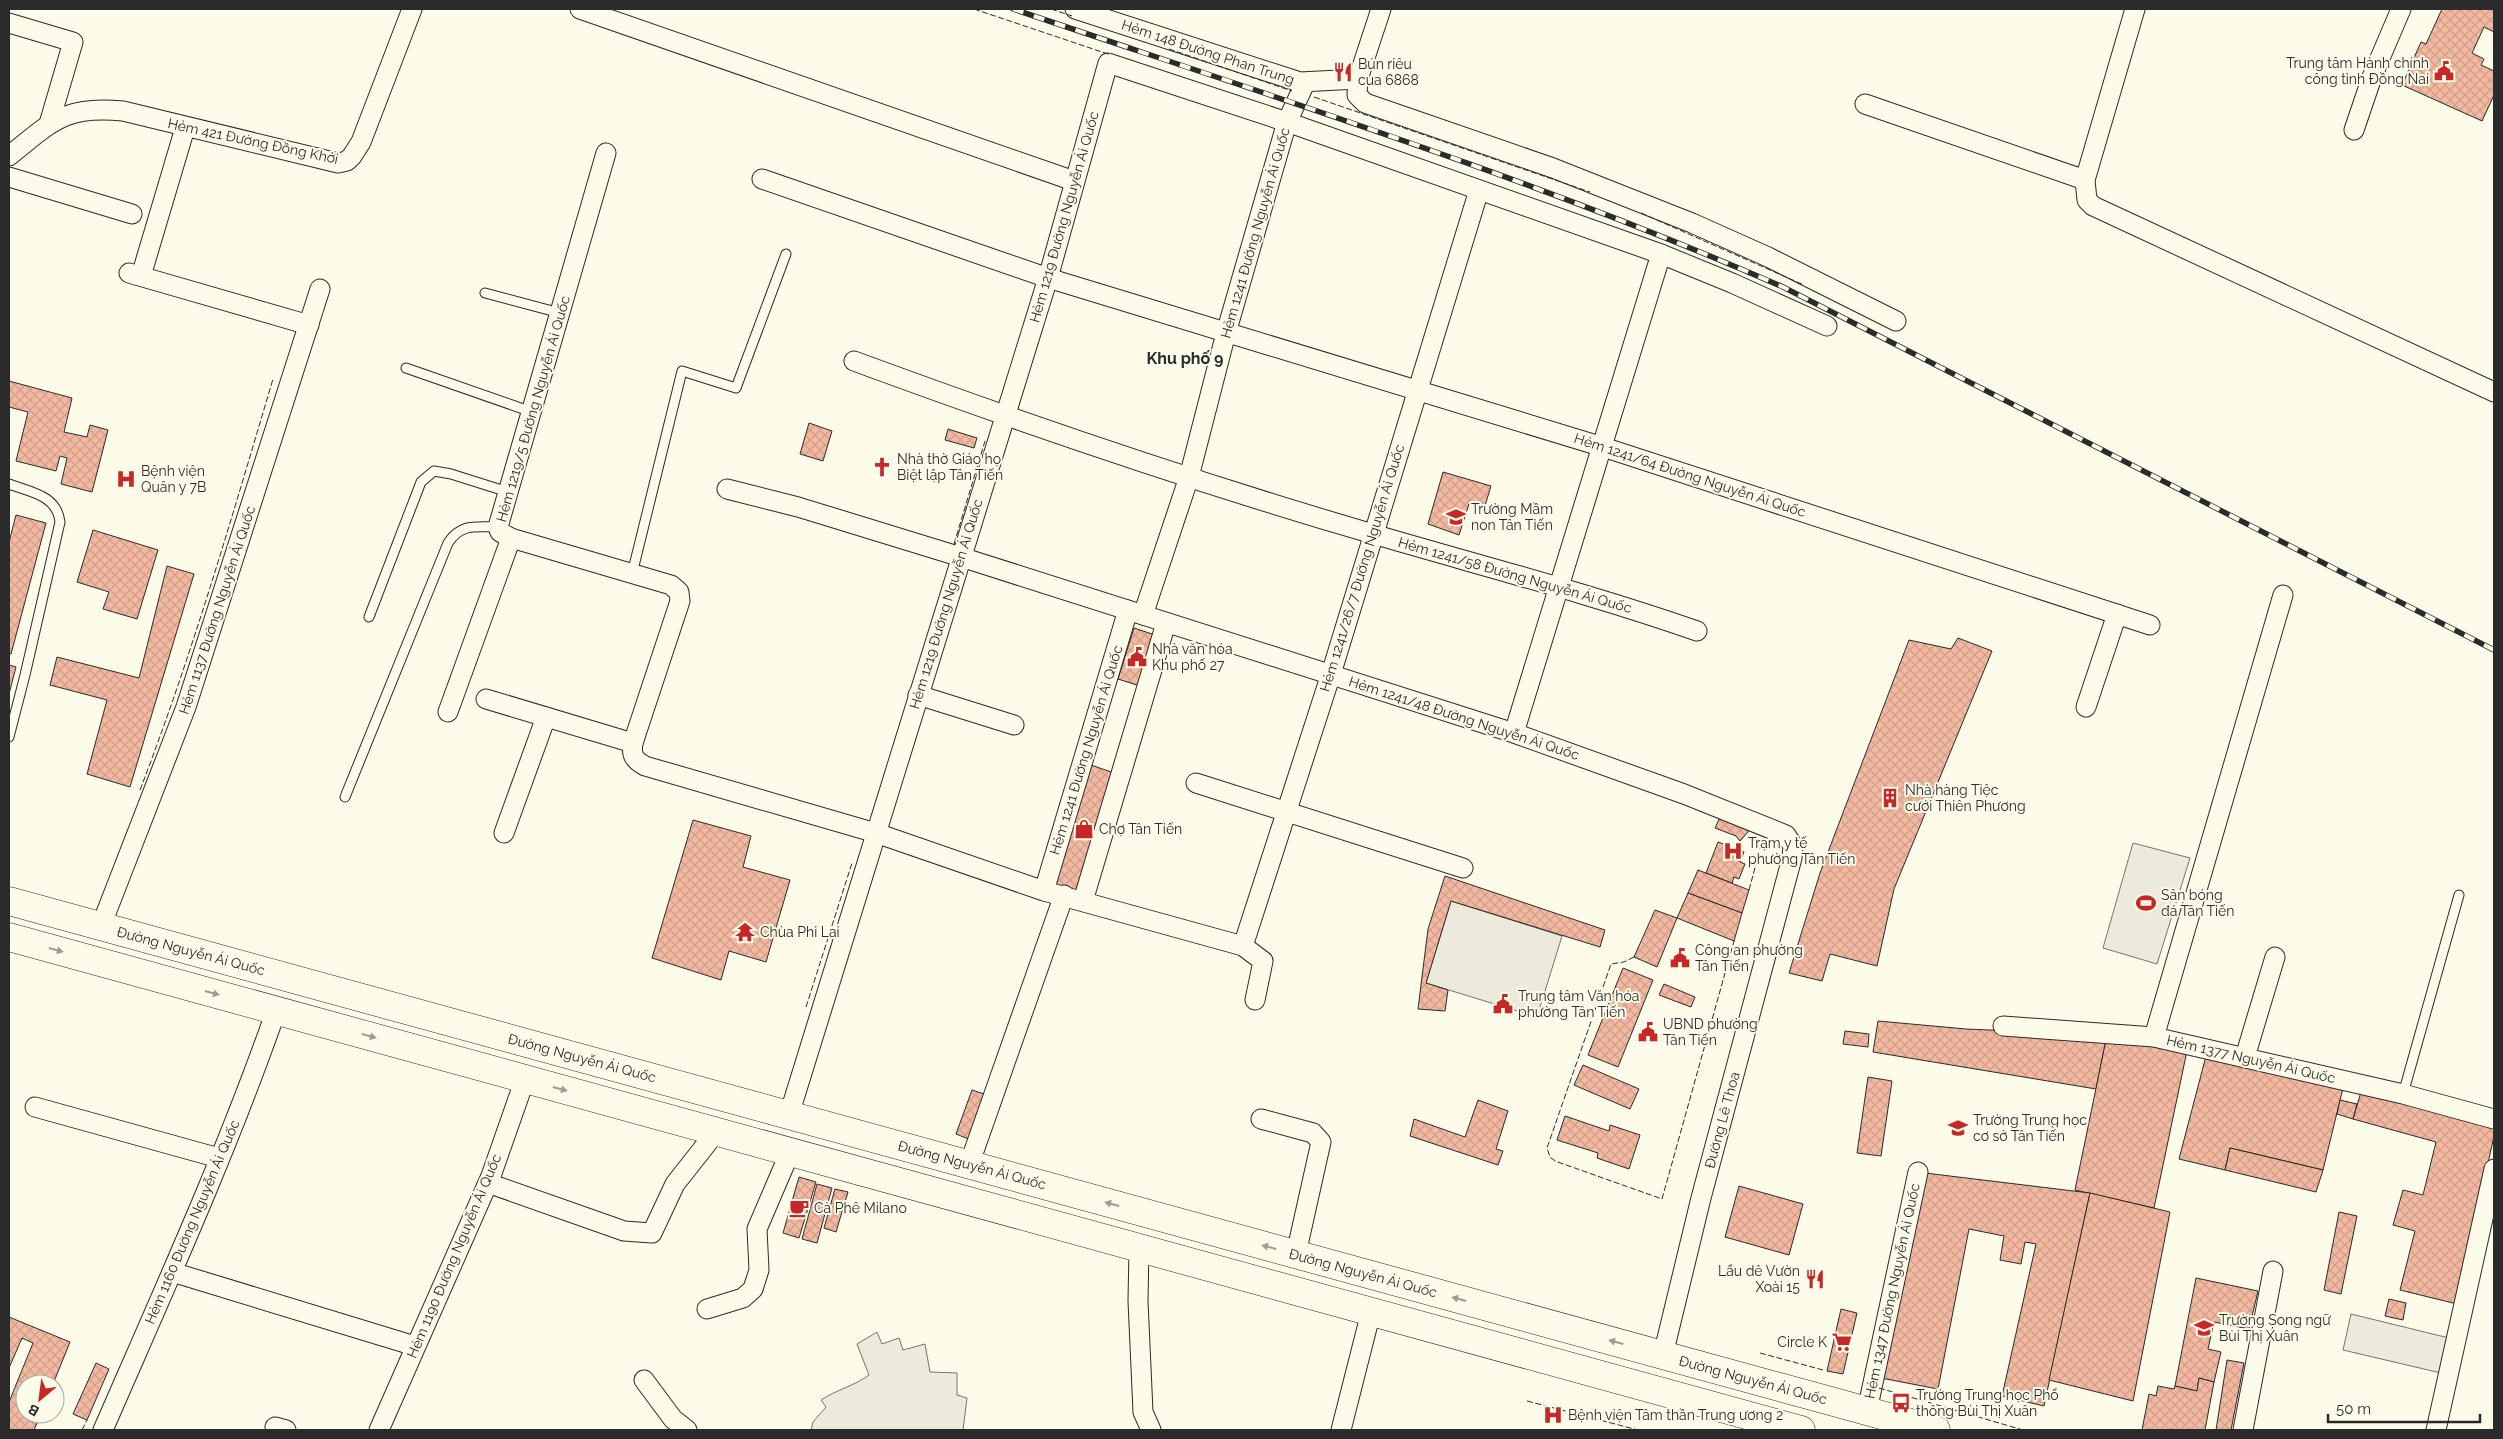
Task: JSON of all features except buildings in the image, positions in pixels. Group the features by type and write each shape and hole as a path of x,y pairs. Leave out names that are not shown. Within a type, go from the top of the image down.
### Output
{"main road":[{"name":"Đường Nguyễn Ái Quốc","path":"9,900 1936,1430"},
{"path":"9,937 1795,1429"},
{"path":"1655,1390 1663,1355"}],"street":[{"name":"Hẻm 421 Đường Đồng Khởi","path":"9,156 48,124 79,110 103,109 123,111 185,128 338,163 346,161 360,142 375,110 412,9"},
{"path":"580,9 1074,181"},
{"name":"Hẻm 148 Đường Phan Trung","path":"1075,9 1305,83 1358,79"},
{"path":"1381,9 1358,79 1357,95 1365,103 1553,168 1700,226 1768,257 1896,321"},
{"path":"2136,9 2085,180 2087,200 2093,206 2494,392"},
{"path":"2354,130 2372,77 2401,9"},
{"path":"9,23 73,42 48,124"},
{"name":"Hẻm 1219 Đường Nguyễn Ái Quốc","path":"789,1115 1048,278 1108,63 1287,122"},
{"name":"Hẻm 1241 Đường Nguyễn Ái Quốc","path":"1044,890 1135,613 1189,476 1226,333 1287,122 1305,83"},
{"path":"1865,104 2085,180"},
{"path":"1287,122 1661,254 1732,283 1827,326"},
{"path":"185,128 135,274 309,325"},
{"name":"Hẻm 1219/5 Đường Nguyễn Ái Quốc","path":"606,153 508,492 504,533 671,585 679,592 680,596 633,743"},
{"path":"9,177 132,214"},
{"name":"Hẻm 1241/64 Đường Nguyễn Ái Quốc","path":"762,179 1048,278 1603,447 2150,625"},
{"name":"Hẻm 1241/26/7 Đường Nguyễn Ái Quốc","path":"1243,946 1331,674 1372,534 1479,190"},
{"path":"1514,733 1661,254"},
{"name":"Hẻm 1137 Đường Nguyễn Ái Quốc","path":"101,926 186,708 320,289"},
{"name":"Hẻm 1241/58 Đường Nguyễn Ái Quốc","path":"854,361 1004,417 1372,534 1613,602 1698,631"},
{"name":"Hẻm 1241/48 Đường Nguyễn Ái Quốc","path":"727,489 798,507 961,557 1514,733 1684,794 1782,832"},
{"path":"448,712 504,533"},
{"path":"2154,1037 2283,595"},
{"path":"2086,707 2116,614"},
{"path":"1084,901 1166,623"},
{"path":"918,695 1014,725"},
{"path":"486,699 633,743 632,752 634,758 645,766 876,833 1044,890 1243,946 1263,960 1255,1000"},
{"path":"504,833 546,717"},
{"path":"1196,783 1463,868"},
{"name":"Đường Lê Thoa","path":"1663,1355 1697,1214 1792,858 1791,841 1782,832"},
{"path":"969,1165 1064,896"},
{"path":"2245,1057 2275,957"},
{"name":"Hẻm 1160 Đường Nguyễn Ái Quốc","path":"102,1430 172,1272 257,1066 276,1011"},
{"name":"Hẻm 1377 Nguyễn Ái Quốc","path":"2003,1026 2154,1037 2403,1094 2494,1119"},
{"name":"Hẻm 1190 Đường Nguyễn Ái Quốc","path":"378,1430 488,1183 525,1079"},
{"path":"35,1107 219,1158"},
{"path":"1260,1119 1313,1133 1320,1142 1296,1254"},
{"path":"488,1183 624,1231 652,1233 675,1184 716,1132"},
{"path":"707,1309 744,1298 753,1289 760,1270 757,1229 790,1152"},
{"path":"2436,1430 2494,1169"},
{"name":"Hẻm 1347 Đường Nguyễn Ái Quốc","path":"1867,1411 1918,1172"},
{"path":"1139,1248 1138,1301 1143,1412 1151,1430"},
{"path":"2244,1430 2273,1271"},
{"path":"172,1272 415,1346"},
{"path":"1341,1430 1371,1312"},
{"path":"644,1380 673,1419 687,1430"}],"lane":[{"path":"632,574 682,371 736,388 786,254"},
{"path":"486,293 560,313"},
{"path":"406,368 532,412"},
{"path":"369,617 421,482 426,476 434,471 451,474 508,492"},
{"path":"9,484 47,498 57,510 60,522 26,675 9,737"},
{"path":"345,797 448,543 455,532 465,528 504,533"},
{"path":"2403,1094 2458,895"}],"shaded area":[{"name":"Sân bóng đá Tân Tiến","path":"2133,843 2190,858 2157,964 2103,948"},
{"path":"1451,901 1562,936 1537,1017 1426,983"},
{"path":"2351,1314 2449,1338 2441,1373 2343,1350"},
{"path":"877,1332 882,1344 899,1338 903,1350 925,1344 930,1372 957,1373 957,1395 967,1398 963,1430 811,1430 813,1422 826,1407 821,1400 869,1375 857,1344"}],"railway":[{"path":"1013,9 1304,106 1498,174 1689,247 1783,287 2494,650"}],"fence":[{"path":"974,9 1111,55"},
{"path":"1051,9 1072,16"},
{"path":"1169,49 1292,91"},
{"path":"1314,97 1590,192"},
{"path":"1641,213 1804,285"},
{"path":"140,790 194,637 273,379"},
{"path":"954,544 985,441"},
{"path":"1749,890 1763,838"},
{"path":"806,1007 852,863"},
{"path":"1634,957 1624,962 1611,964 1547,1148 1550,1157 1555,1161 1662,1199 1734,941"},
{"path":"1760,1353 1823,1370"},
{"path":"1879,1388 2023,1430"},
{"path":"1527,1401 1638,1430"},
{"path":"82,1430 87,1420"}],"place":[{"name":"Trung tâm Hành chính công tỉnh Đồng Nai","path":"2444,71"},
{"name":"Bún riêu cua 6868","path":"1343,72"},
{"name":"Nhà thờ Giáo họ Biệt lập Tân Tiến","path":"882,467"},
{"name":"Bệnh viện Quân y 7B","path":"126,479"},
{"name":"Trường Mầm non Tân Tiến","path":"1456,517"},
{"name":"Nhà văn hóa Khu phố 27","path":"1137,657"},
{"name":"Nhà hàng Tiệc cưới Thiên Phương","path":"1890,798"},
{"name":"Chợ Tân Tiến","path":"1084,829"},
{"name":"Trạm y tế phường Tân Tiến","path":"1733,851"},
{"name":"Sân bóng đá Tân Tiến","path":"2146,903"},
{"name":"Chùa Phi Lai","path":"745,932"},
{"name":"Công an phường Tân Tiến","path":"1680,958"},
{"name":"Trung tâm Văn hóa phường Tân Tiến","path":"1503,1004"},
{"name":"UBND phường Tân Tiến","path":"1648,1032"},
{"name":"Trường Trung học cơ sở Tân Tiến","path":"1958,1128"},
{"name":"Cà Phê Milano","path":"799,1208"},
{"name":"Lẩu dê Vườn Xoài 15","path":"1815,1279"},
{"name":"Trường Song ngữ Bùi Thị Xuân","path":"2204,1328"},
{"name":"Circle K","path":"1842,1342"},
{"name":"Trường Trung học Phổ thông Bùi Thị Xuân","path":"1901,1403"},
{"name":"Bệnh viện Tâm thần Trung ương 2","path":"1553,1415"}],"district":[{"name":"Khu phố 9","path":"1185,358"}]}
